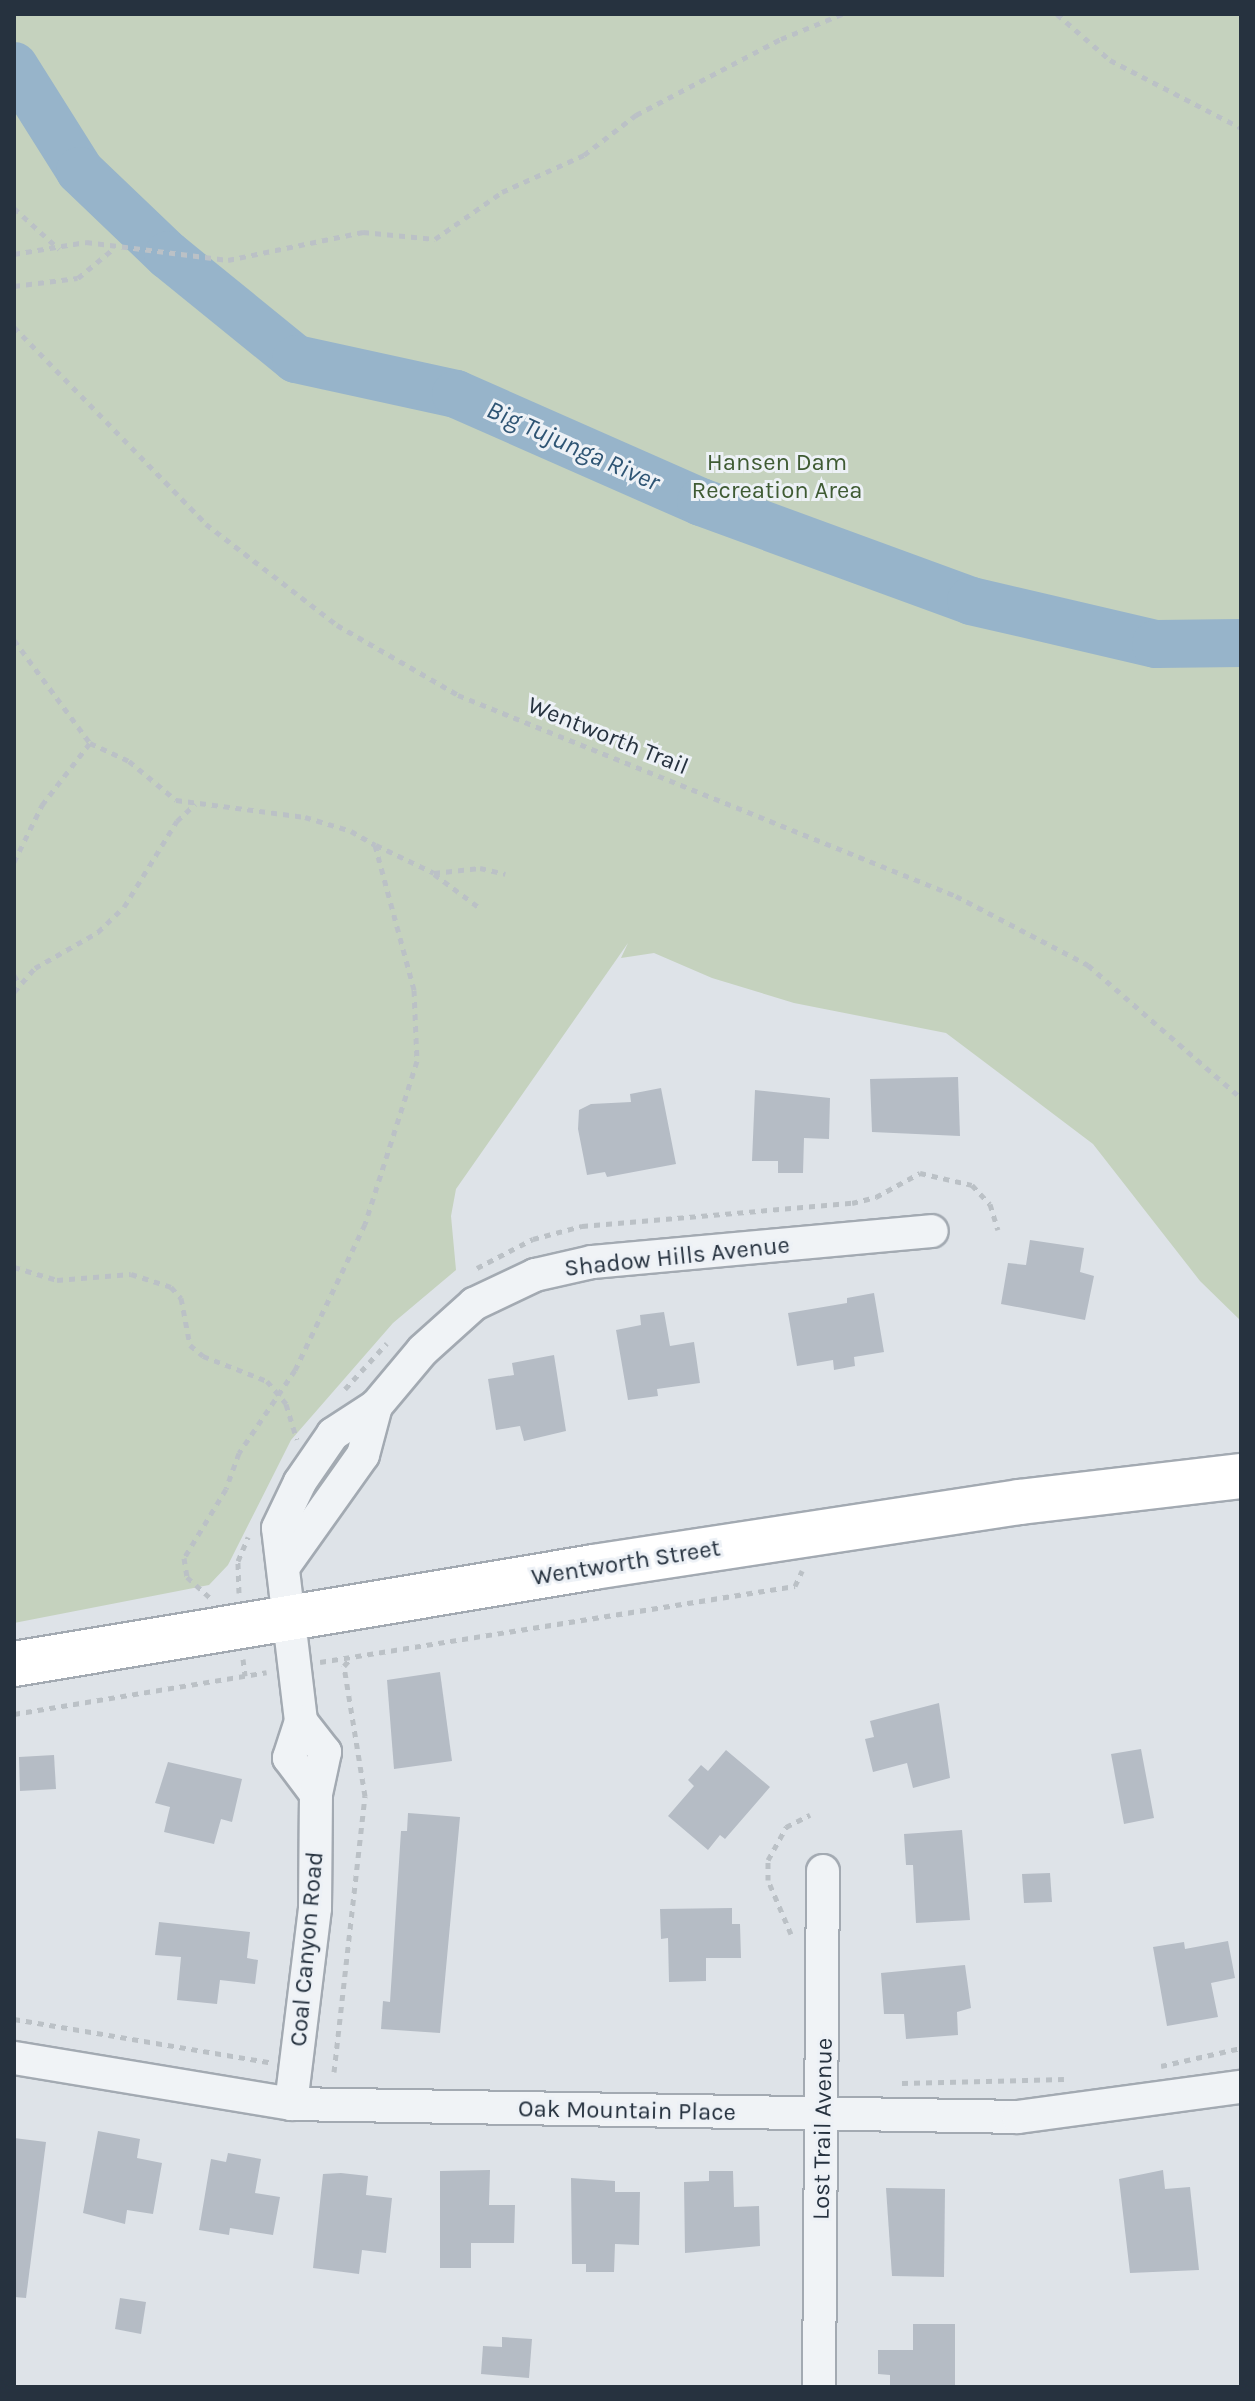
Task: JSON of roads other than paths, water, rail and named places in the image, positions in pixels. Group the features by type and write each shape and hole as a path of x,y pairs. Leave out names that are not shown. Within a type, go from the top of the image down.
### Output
{"main road":[{"name":"Wentworth Street","path":"14,1664 240,1625 1019,1502 1241,1476"}],"street":[{"name":"Shadow Hills Avenue","path":"290,1617 278,1528 306,1455 376,1406 423,1350 474,1304 535,1275 592,1262 932,1231"},
{"name":"Shadow Hills Avenue","path":"284,1566 363,1455 376,1406"},
{"path":"306,1455 336,1461 344,1469 344,1481"},
{"name":"Coal Canyon Road","path":"290,1617 301,1721 325,1752 316,1794 315,1908 291,2104"},
{"name":"Lost Trail Avenue","path":"819,2387 824,2116 823,1871"},
{"name":"Oak Mountain Place","path":"14,2058 291,2104 824,2116 1018,2117 1241,2087"}],"waterway":[{"name":"Big Tujunga River","path":"14,66 80,171 168,255 296,359 456,394 701,502 971,601 1156,644 1241,643"}],"park label":[{"name":"Hansen Dam Recreation Area","path":"777,477"}]}
